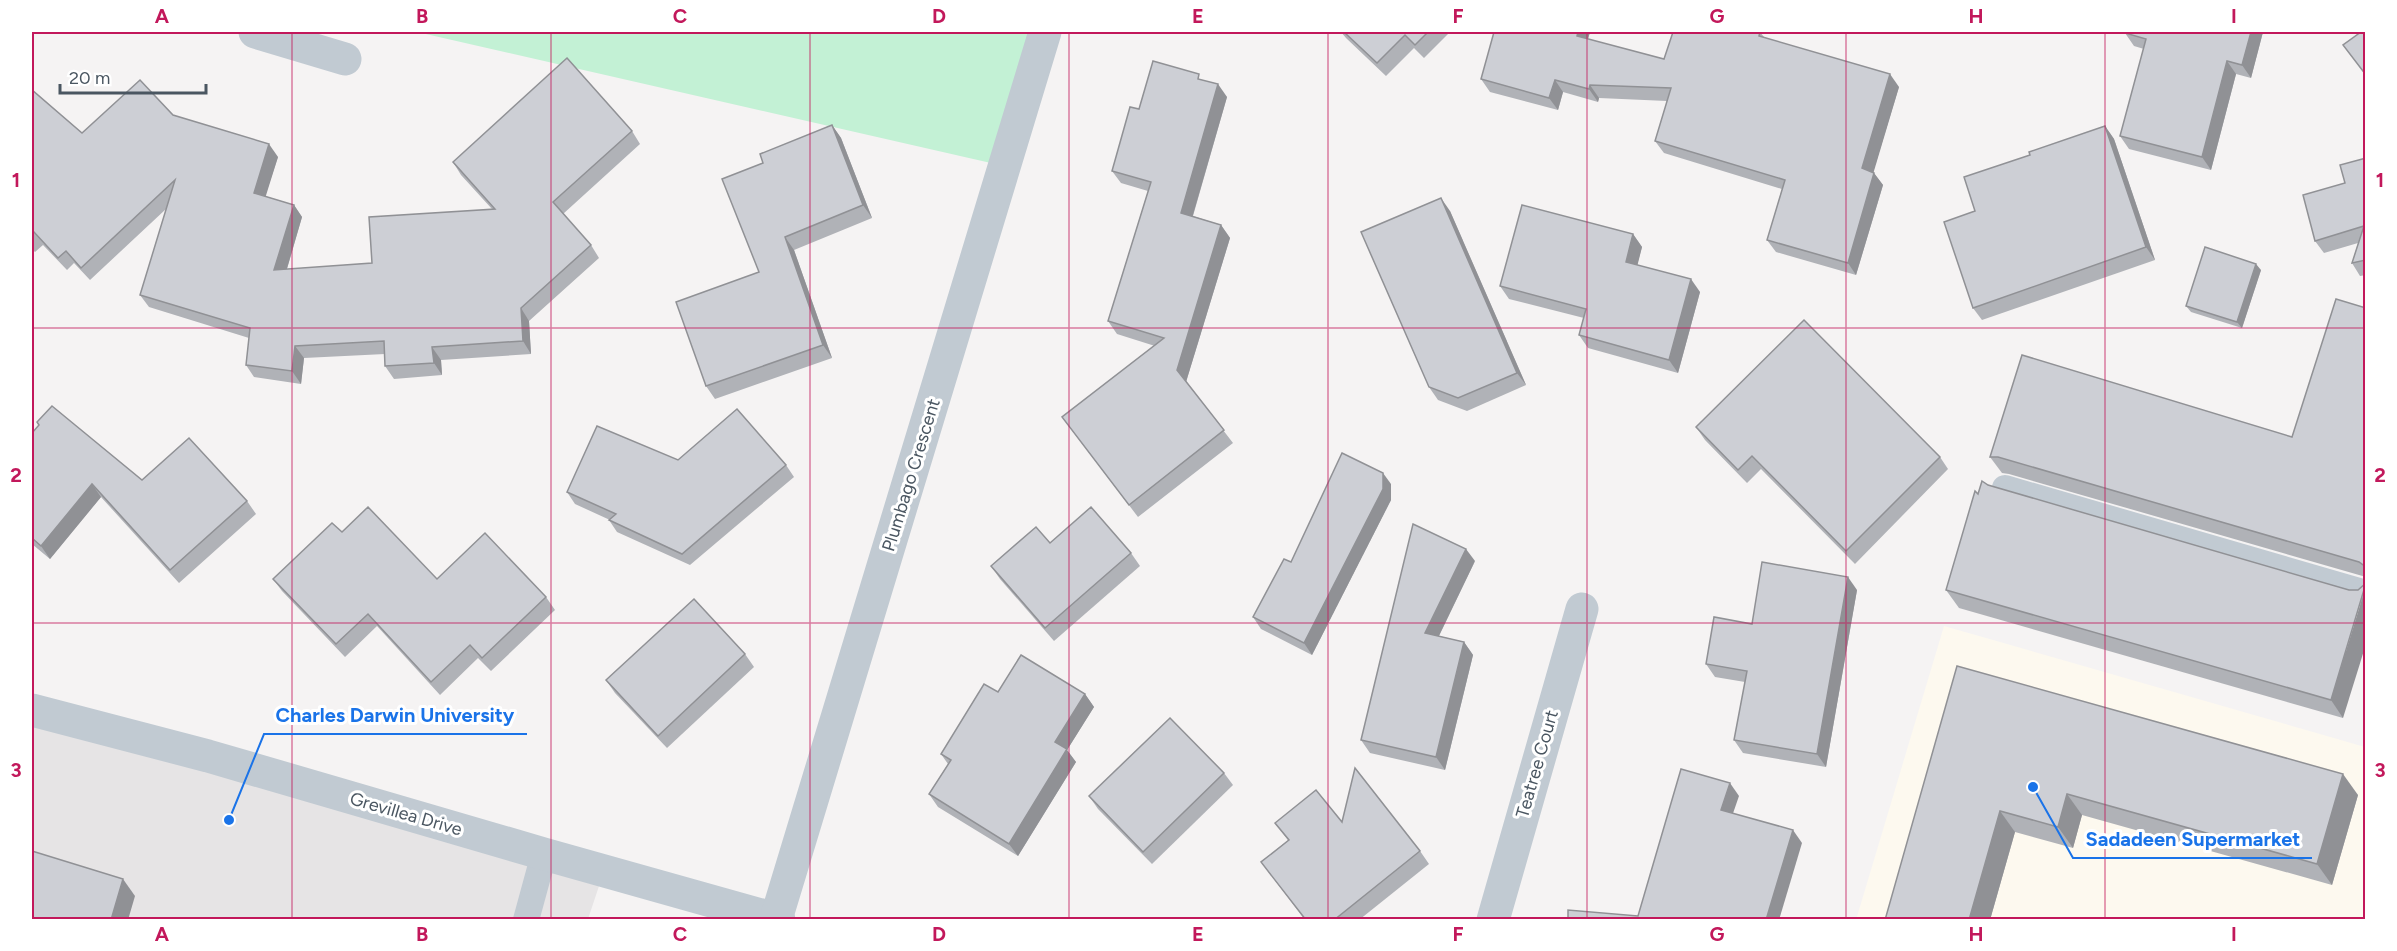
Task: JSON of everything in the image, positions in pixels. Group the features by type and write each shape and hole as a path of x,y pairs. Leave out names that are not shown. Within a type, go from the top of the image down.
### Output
{"street":[{"path":"255,32 345,59"},
{"name":"Plumbago Crescent","path":"778,919 1045,32"},
{"name":"Teatree Court","path":"1493,920 1582,609"},
{"name":"Grevillea Drive","path":"32,710 208,756 544,855 778,919"}],"lane":[{"path":"2005,488 2366,593"},
{"path":"526,920 544,855"}],"shaded area":[{"path":"1944,626 2365,747 2365,919 1856,920"},
{"path":"32,710 604,871 588,919 32,919"}],"green space":[{"path":"417,32 1045,32 1004,166"}],"building":[{"path":"1344,32 1428,32 1415,45 1405,35 1377,63"},
{"path":"1494,32 1578,32 1577,36 1664,59 1673,32 1760,32 1759,36 1890,74 1862,168 1874,173 1848,263 1767,240 1785,180 1655,141 1671,88 1590,85 1589,89 1555,80 1549,98 1481,79"},
{"path":"2126,32 2251,32 2242,65 2227,61 2202,157 2120,136 2146,39"},
{"path":"2361,32 2366,32 2366,75 2343,45"},
{"path":"567,58 632,131 553,202 591,245 521,308 523,341 432,347 434,363 385,366 384,341 295,346 292,371 246,365 250,328 140,295 175,180 81,268 66,251 58,258 34,232 32,234 32,90 82,133 140,80 173,115 269,144 254,193 294,205 274,270 372,263 369,217 495,209 453,162"},
{"path":"1153,61 1199,74 1198,79 1218,84 1181,213 1221,225 1177,370 1224,430 1129,505 1062,417 1164,338 1108,321 1151,182 1112,171 1130,107 1139,109"},
{"path":"832,125 863,205 785,237 823,345 706,386 676,302 759,272 722,179 763,163 760,154"},
{"path":"2105,126 2146,247 1973,308 1944,222 1975,211 1964,177"},
{"path":"2366,158 2366,260 2352,263 2364,226 2315,241 2303,195 2345,183 2340,165"},
{"path":"1441,198 1517,373 1458,398 1429,387 1361,232"},
{"path":"1522,205 1633,234 1626,262 1691,279 1669,360 1579,335 1586,309 1500,286"},
{"path":"2205,247 2256,264 2237,322 2186,306"},
{"path":"2336,299 2366,308 2366,567 2359,562 1998,457 1990,457 2022,355 2292,437"},
{"path":"1804,320 1940,457 1846,551 1752,456 1738,470 1696,427"},
{"path":"52,406 142,480 189,438 247,501 170,570 92,484 41,546 32,538 32,433 39,425 37,422"},
{"path":"737,409 786,465 682,554 609,520 616,514 567,492 597,426 678,460"},
{"path":"1342,453 1383,473 1383,489 1304,643 1253,617 1284,559 1291,562"},
{"path":"1982,481 1988,485 2349,590 2358,590 2366,583 2331,700 1946,590 1975,491 1978,494"},
{"path":"368,507 437,579 485,533 546,597 482,658 470,645 431,682 368,614 336,644 273,579 332,523 342,532"},
{"path":"1091,507 1131,553 1045,628 991,566 1036,527 1050,543"},
{"path":"1413,524 1466,549 1425,633 1464,642 1436,757 1361,740"},
{"path":"1762,562 1848,577 1817,754 1734,740 1747,671 1706,664 1714,617 1752,624"},
{"path":"694,599 745,654 658,736 606,680"},
{"path":"1021,655 1085,694 1055,742 1067,749 1009,844 929,794 951,760 941,754 984,684 998,692"},
{"path":"1957,666 2343,774 2317,864 2067,794 2058,827 2000,811 1969,920 1885,920"},
{"path":"1170,718 1224,773 1143,852 1089,796"},
{"path":"1355,768 1420,851 1334,920 1306,920 1261,862 1289,840 1275,823 1316,790 1342,822"},
{"path":"1681,769 1730,783 1721,810 1793,830 1766,920 1568,920 1568,910 1638,916"},
{"path":"32,851 123,879 111,920 32,920"}],"place":[{"name":"Sadadeen Supermarket","path":"2033,787"},
{"name":"Charles Darwin University","path":"229,820"}]}
